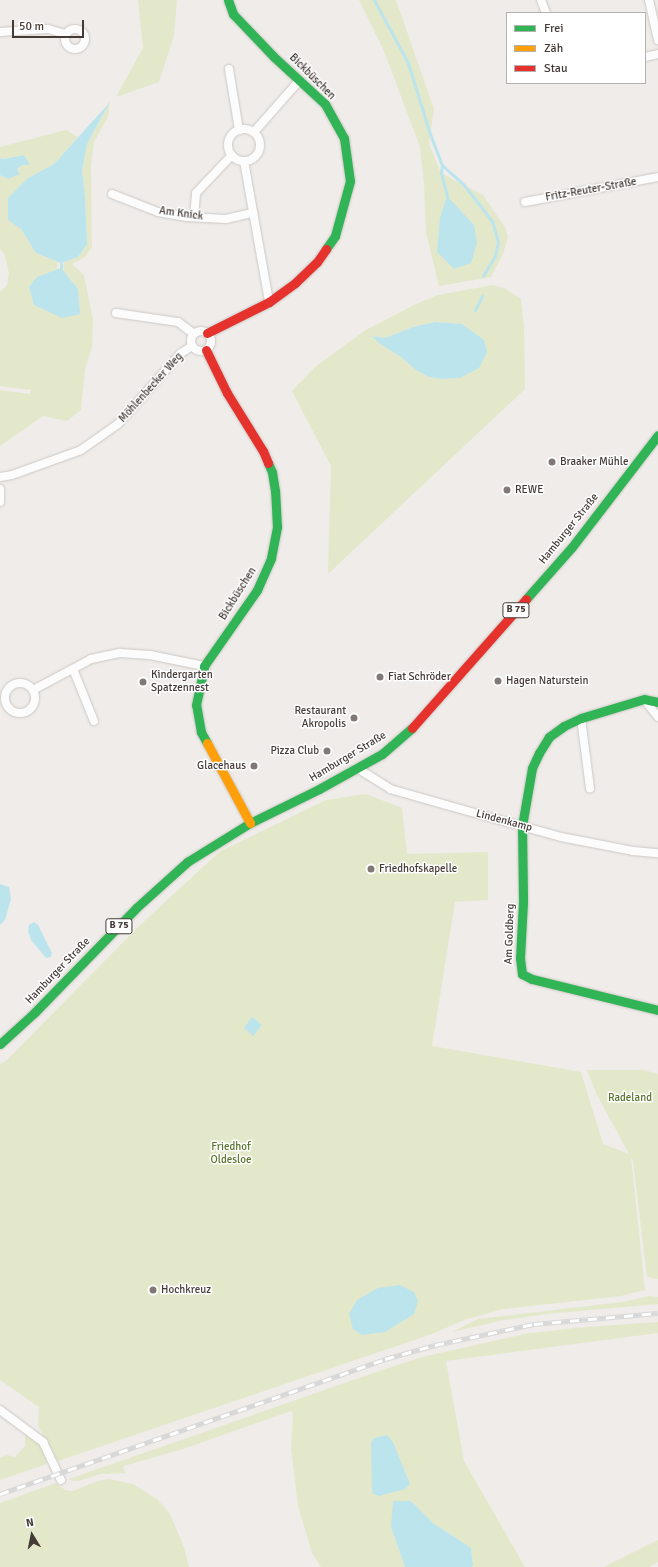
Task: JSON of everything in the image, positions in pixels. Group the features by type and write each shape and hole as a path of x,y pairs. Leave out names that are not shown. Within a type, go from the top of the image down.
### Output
{"street":[{"name":"Bickbüschen","path":"194,334 200,331 207,333 269,302 295,283 311,267 335,236 350,181 344,138 325,104 299,81 233,14 228,0"},
{"path":"541,0 546,12"},
{"path":"649,0 658,40"},
{"path":"0,32 48,29 66,34"},
{"path":"646,57 658,54"},
{"path":"229,69 239,130"},
{"path":"254,132 299,81"},
{"path":"244,129 254,132 259,140 260,148 255,156 244,161 232,155 228,145 231,136 239,130 244,129"},
{"path":"194,217 196,193 232,155"},
{"path":"244,161 269,302"},
{"name":"Fritz-Reuter-Straße","path":"524,202 658,177"},
{"name":"Am Knick","path":"112,194 158,212 194,217 226,219 253,213"},
{"path":"116,313 178,322 194,334 191,339 192,346 197,350 206,350"},
{"name":"Bickbüschen","path":"207,333 210,342 206,350 227,393 263,451 272,472 277,527 271,558 257,590 204,666 196,704 201,732 250,823"},
{"name":"Möhlenbecker Weg","path":"0,477 12,475 81,450 118,424 180,354 192,346"},
{"name":"Hamburger Straße","path":"0,1044 34,1013 162,882 187,862 250,823 382,754 407,734 426,715 572,547 658,435"},
{"path":"0,489 0,502"},
{"path":"33,690 91,659 120,653 150,655 204,666"},
{"path":"73,669 94,721"},
{"path":"644,699 658,717"},
{"path":"522,826 532,768 549,737 564,726 581,718 644,699 658,702"},
{"path":"581,718 590,788"},
{"name":"Lindenkamp","path":"357,768 390,789 561,837 658,853"},
{"name":"Am Goldberg","path":"522,826 524,902 520,958 522,974 532,979 658,1010"},
{"path":"0,1410 43,1442 61,1480"}],"green space":[{"path":"138,0 177,0 174,36 159,82 116,97 143,48"},
{"path":"359,0 396,0 434,109 429,144 441,173 483,195 505,227 508,237 503,254 491,277 439,286 426,233 424,185 420,147 384,51"},
{"path":"110,102 108,117 94,142 91,165 92,247 85,257 72,264 84,275 93,320 92,347 85,369 81,410 67,421 43,416 0,446 0,390 30,394 31,390 0,386 0,292 7,285 9,274 5,255 0,249 0,175 8,179 20,173 17,169 22,165 30,165 24,155 4,159 0,158 0,147 66,130 78,137 54,164 28,178 21,229 36,253 58,262 57,269 78,289 63,271 64,262 78,257 87,244 85,196 82,172 87,144"},
{"path":"493,285 504,288 521,299 524,327 525,389 328,574 331,466 292,391 315,367 364,331 416,304 438,295","holes":["435,322 461,324 460,378 442,379 429,377 416,370 401,357 380,344 373,336 385,338 413,327"]},
{"name":"Friedhof Oldesloe","path":"366,794 402,808 407,854 488,852 488,900 455,902 432,1046 581,1072 603,1144 629,1154 597,1095 587,1070 644,1070 658,1074 658,1279 647,1277 633,1161 631,1157 645,1290 621,1296 503,1309 464,1320 432,1334 58,1461 38,1426 39,1407 0,1380 0,1064 6,1061 137,928 219,852 326,800"},
{"path":"649,1296 658,1297 658,1304 546,1314 504,1320 452,1332 478,1319 622,1302"},
{"path":"658,1322 658,1333 446,1361 464,1461 525,1567 472,1567 471,1548 433,1523 411,1501 391,1527 405,1567 321,1567 312,1553 298,1506 291,1448 293,1413 291,1411 186,1448 124,1466 123,1468 126,1473 100,1474 79,1481 72,1481 69,1479 422,1357 525,1334 574,1328"},
{"path":"25,1431 40,1444 47,1464 0,1480 0,1458 7,1455 15,1457 25,1446"},
{"path":"109,1479 133,1484 158,1500 170,1514 184,1547 189,1567 0,1567 0,1503 56,1483 65,1490 73,1491 98,1481"},
{"path":"658,1540 658,1562 649,1567 604,1567"}],"water":[{"path":"110,102 87,144 82,171 85,196 87,244 78,257 61,263 36,253 21,229 8,220 8,198 28,178 54,164"},
{"path":"24,155 30,165 22,165 17,169 20,174 8,179 0,175 0,158 4,159"},
{"path":"447,196 474,225 477,243 471,263 454,269 437,252 440,218"},
{"path":"61,268 78,289 80,314 62,318 34,305 29,287 37,277"},
{"path":"435,322 462,324 484,340 487,352 479,368 460,378 442,379 429,377 416,370 401,357 380,344 372,336 385,338 413,327"},
{"path":"0,884 9,887 11,899 5,920 0,925"},
{"path":"34,922 38,925 52,953 51,957 46,958 31,940 28,931 29,925"},
{"path":"252,1017 262,1025 253,1036 244,1028"},
{"path":"400,1285 414,1292 418,1301 414,1314 385,1332 362,1335 353,1329 349,1314 357,1300 378,1288"},
{"path":"387,1435 393,1442 410,1484 405,1489 379,1496 372,1493 371,1443 374,1438"},
{"path":"393,1501 411,1501 433,1523 471,1548 472,1567 405,1567 391,1527"}],"waterway":[{"path":"374,0 408,63 430,134 442,165 464,185 492,221 498,242 495,256 483,276"},
{"path":"442,165 441,173 447,196"},
{"path":"61,263 61,268"},
{"path":"475,310 482,296"}],"railway":[{"path":"0,1494 385,1359 435,1345 534,1324 658,1313"}],"traffic: fast":[{"path":"228,0 233,14 274,57 325,104 344,138 350,181 335,236 326,249"},
{"path":"526,599 572,547 658,435"},
{"path":"207,743 201,732 196,705 204,666 257,590 271,558 277,527 275,491 272,472 268,463"},
{"path":"658,702 644,699 581,718 564,726 549,737 539,753 532,768 522,826 523,902 520,958 522,974 532,979 658,1010"},
{"path":"0,1044 34,1013 136,908 187,862 250,823 319,789 382,754 412,728"}],"traffic: slow":[{"path":"207,743 250,823"}],"traffic: jam":[{"path":"207,333 269,302 295,283 317,262 326,249"},
{"path":"206,350 227,393 263,451 268,463"},
{"path":"412,728 526,599"}],"place":[{"name":"Braaker Mühle","path":"552,462"},
{"name":"REWE","path":"507,490"},
{"name":"Fiat Schröder","path":"380,677"},
{"name":"Hagen Naturstein","path":"498,681"},
{"name":"Kindergarten Spatzennest","path":"143,682"},
{"name":"Restaurant Akropolis","path":"354,718"},
{"name":"Pizza Club","path":"327,751"},
{"name":"Glacehaus","path":"254,766"},
{"name":"Friedhofskapelle","path":"371,869"},
{"name":"Hochkreuz","path":"153,1290"}],"park label":[{"name":"Radeland","path":"630,1098"}]}
